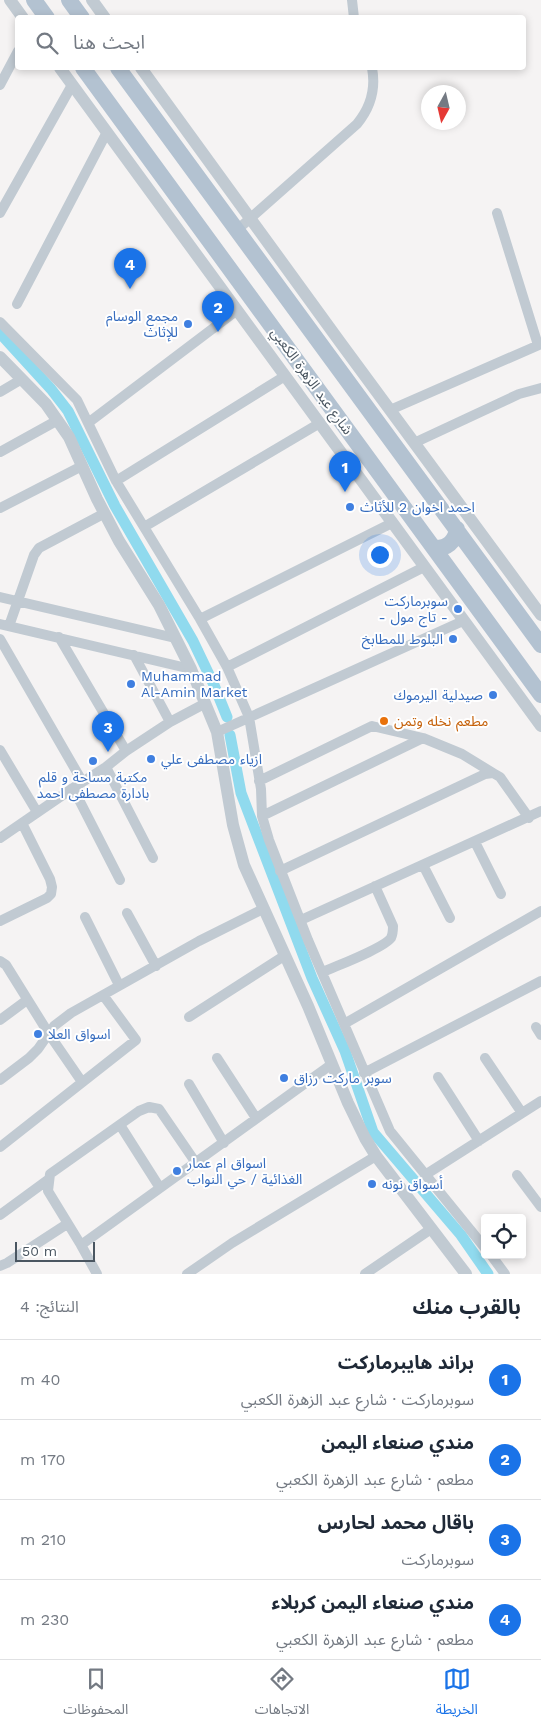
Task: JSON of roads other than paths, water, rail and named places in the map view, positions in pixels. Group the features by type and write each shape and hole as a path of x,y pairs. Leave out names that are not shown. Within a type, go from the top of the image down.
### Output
{"main road":[{"path":"34,0 45,15"},
{"path":"69,0 80,15"},
{"name":"شارع عبد الزهرة الكعبي","path":"84,70 541,694"},
{"name":"شارع عبد الزهرة الكعبي","path":"119,70 541,645"},
{"path":"434,548 445,547 450,544 457,530"},
{"path":"464,590 470,580 475,577 492,578"}],"street":[{"path":"10,0 21,15"},
{"path":"92,0 103,15"},
{"path":"352,0 354,15"},
{"path":"0,85 15,57"},
{"path":"61,70 541,726"},
{"path":"142,70 541,615"},
{"path":"237,230 358,124 371,102 374,84 372,70"},
{"path":"0,213 72,85"},
{"path":"17,304 107,132"},
{"path":"390,410 539,344 497,213"},
{"path":"88,423 236,310"},
{"path":"0,322 77,400 116,481 200,618 227,667 249,717 259,781 262,816 280,871 364,1073 390,1131 481,1243"},
{"path":"0,357 46,404 69,437 105,513 159,605 176,638 191,668 204,704 217,732 233,825 244,864 365,1138 376,1156 466,1274"},
{"path":"116,481 285,376"},
{"path":"0,392 22,380"},
{"path":"414,443 519,394 541,388"},
{"path":"0,452 58,420"},
{"path":"144,528 320,424"},
{"path":"0,508 82,466"},
{"path":"105,513 39,548 34,555 17,601 5,625 191,668"},
{"path":"200,618 392,523"},
{"path":"227,667 424,567"},
{"path":"0,597 176,638"},
{"path":"217,732 464,622"},
{"path":"59,637 126,750"},
{"path":"0,639 82,781"},
{"path":"134,655 170,722"},
{"path":"0,838 82,781 106,767 126,750 170,722 204,704"},
{"path":"259,781 372,726 424,738 462,754 500,778 528,818"},
{"path":"262,816 424,738"},
{"path":"0,750 37,812"},
{"path":"106,767 152,858"},
{"path":"280,871 485,774 493,773"},
{"path":"73,788 120,880"},
{"path":"300,920 541,811"},
{"path":"0,922 47,898 51,894 50,879 22,823"},
{"path":"475,842 501,894"},
{"path":"423,865 450,918"},
{"path":"323,972 378,947 390,939 393,933 393,926 375,886"},
{"path":"0,1080 29,1058 38,1049 54,1026 71,1013 199,941 263,910"},
{"path":"344,1024 541,911"},
{"path":"127,913 156,966"},
{"path":"85,917 119,985"},
{"path":"189,1017 284,956"},
{"path":"0,961 6,965 49,1034 82,1082"},
{"path":"364,1073 541,981"},
{"path":"0,1147 136,1040 103,995"},
{"path":"0,1020 27,1000"},
{"path":"216,1058 256,1118"},
{"path":"485,1058 522,1113"},
{"path":"81,1245 332,1064"},
{"path":"438,1077 479,1141"},
{"path":"189,1084 224,1143"},
{"path":"425,1175 541,1101"},
{"path":"96,1274 81,1245 48,1191 50,1174 149,1107 159,1109 196,1163"},
{"path":"120,1125 160,1188"},
{"path":"189,1273 232,1243 376,1156"},
{"path":"517,1175 541,1207"},
{"path":"0,1215 48,1179"},
{"path":"0,1266 67,1224"},
{"path":"365,1274 431,1229"},
{"path":"494,1259 505,1274"}],"waterway":[{"path":"0,333 51,389 68,411 115,506 193,641 227,717"},
{"path":"230,735 241,793 312,978 345,1051 373,1132 461,1235 488,1274"}],"place":[{"name":"مندي صنعاء اليمن كربلاء","path":"130,289"},
{"name":"مجمع الوسام للإثاث","path":"188,324"},
{"name":"مندي صنعاء اليمن","path":"218,332"},
{"name":"براند هايبرماركت","path":"345,492"},
{"name":"احمد اخوان 2 للأثاث","path":"350,507"},
{"name":"سوبرماركت - تاج مول -","path":"458,609"},
{"name":"البلوط للمطابخ","path":"453,639"},
{"name":"Muhammad Al-Amin Market","path":"131,684"},
{"name":"صيدلية اليرموك","path":"493,695"},
{"name":"مطعم نخله وتمن","path":"384,721"},
{"name":"باقال محمد لحارس","path":"108,752"},
{"name":"ازياء مصطفى علي","path":"151,759"},
{"name":"مكتبة مساحة و قلم بادارة مصطفى احمد","path":"93,761"},
{"name":"اسواق العلا","path":"38,1034"},
{"name":"سوبر ماركت رزاق","path":"284,1078"},
{"name":"اسواق ام عمار الغذائية / حي النواب","path":"177,1171"},
{"name":"أسواق نونه","path":"372,1184"}]}
